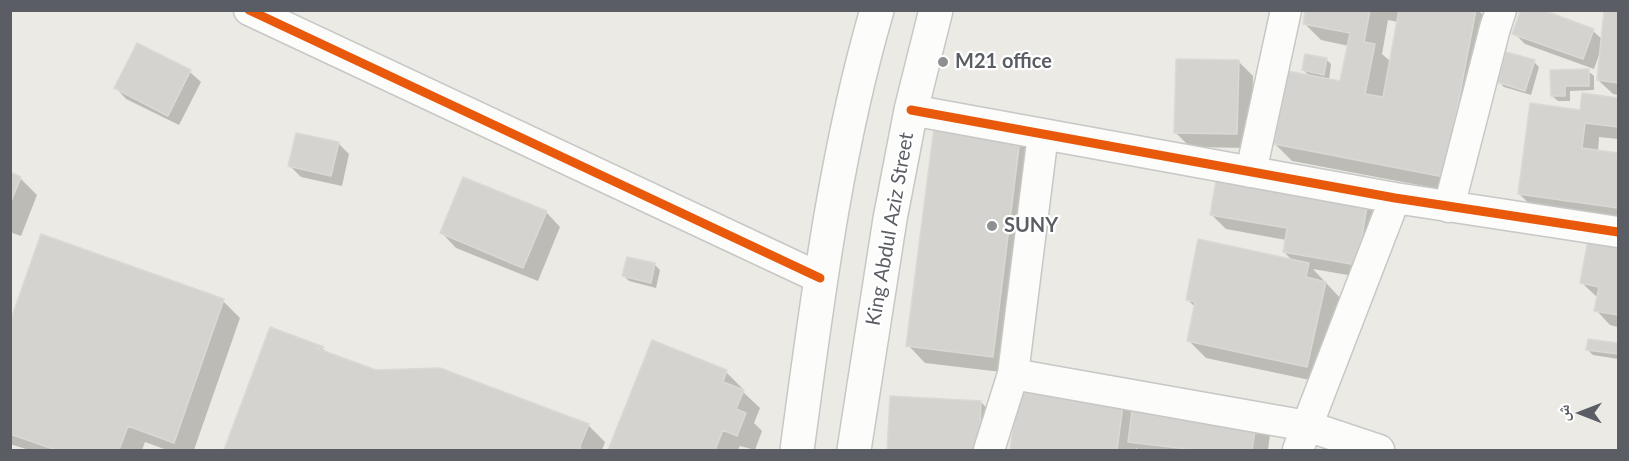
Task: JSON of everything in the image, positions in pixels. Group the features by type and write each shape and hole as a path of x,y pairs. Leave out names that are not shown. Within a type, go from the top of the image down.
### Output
{"street":[{"path":"249,10 820,278"},
{"path":"797,450 820,278 839,166 877,10"},
{"name":"King Abdul Aziz Street","path":"856,446 890,219 911,110 936,10"},
{"path":"1251,172 1286,10"},
{"path":"1449,207 1495,28 1502,10"},
{"path":"911,110 1395,198 1618,232"},
{"path":"989,450 1013,374 1043,134"},
{"path":"1302,438 1395,198"},
{"path":"1013,374 1302,438 1379,450"}],"building":[{"path":"1305,10 1370,10 1364,42 1375,44 1365,94 1383,97 1399,10 1476,10 1444,177 1274,144 1288,71 1340,81 1350,33 1303,24"},
{"path":"1521,10 1543,10 1594,29 1583,59 1512,34"},
{"path":"1604,10 1618,10 1618,83 1597,80"},
{"path":"137,43 191,70 168,116 114,88"},
{"path":"1506,52 1535,60 1525,91 1497,82"},
{"path":"1305,54 1327,58 1324,75 1302,70"},
{"path":"1176,59 1239,60 1237,134 1174,133"},
{"path":"1589,69 1589,86 1565,86 1565,96 1551,96 1550,70"},
{"path":"1582,93 1618,98 1618,127 1585,123 1582,148 1618,153 1618,208 1518,194 1530,103 1580,110"},
{"path":"935,120 1021,131 993,357 906,346"},
{"path":"296,133 339,142 331,176 288,166"},
{"path":"10,172 21,177 10,204"},
{"path":"1217,175 1368,201 1357,265 1283,252 1287,228 1210,215"},
{"path":"463,177 547,211 523,268 440,233"},
{"path":"41,234 224,299 174,443 128,426 119,450 56,450 10,434 10,322"},
{"path":"1198,239 1309,263 1306,277 1326,282 1307,367 1187,341 1195,302 1186,300"},
{"path":"1588,240 1618,246 1618,315 1594,311 1599,287 1580,283"},
{"path":"627,257 655,263 651,283 622,276"},
{"path":"270,327 324,347 316,348 376,370 440,368 589,424 580,446 581,450 224,450"},
{"path":"1588,339 1618,343 1618,354 1586,350"},
{"path":"652,340 727,370 723,382 744,390 736,409 746,413 737,436 723,430 715,450 608,450"},
{"path":"1019,384 1124,398 1117,450 1010,450"},
{"path":"890,396 981,401 979,450 887,450"},
{"path":"1133,403 1257,418 1252,450 1195,450 1128,442"}],"cycle path":[{"path":"249,10 820,278"},
{"path":"911,110 1395,198 1618,232"}],"place":[{"name":"M21 office","path":"943,62"},
{"name":"SUNY","path":"992,226"}]}
